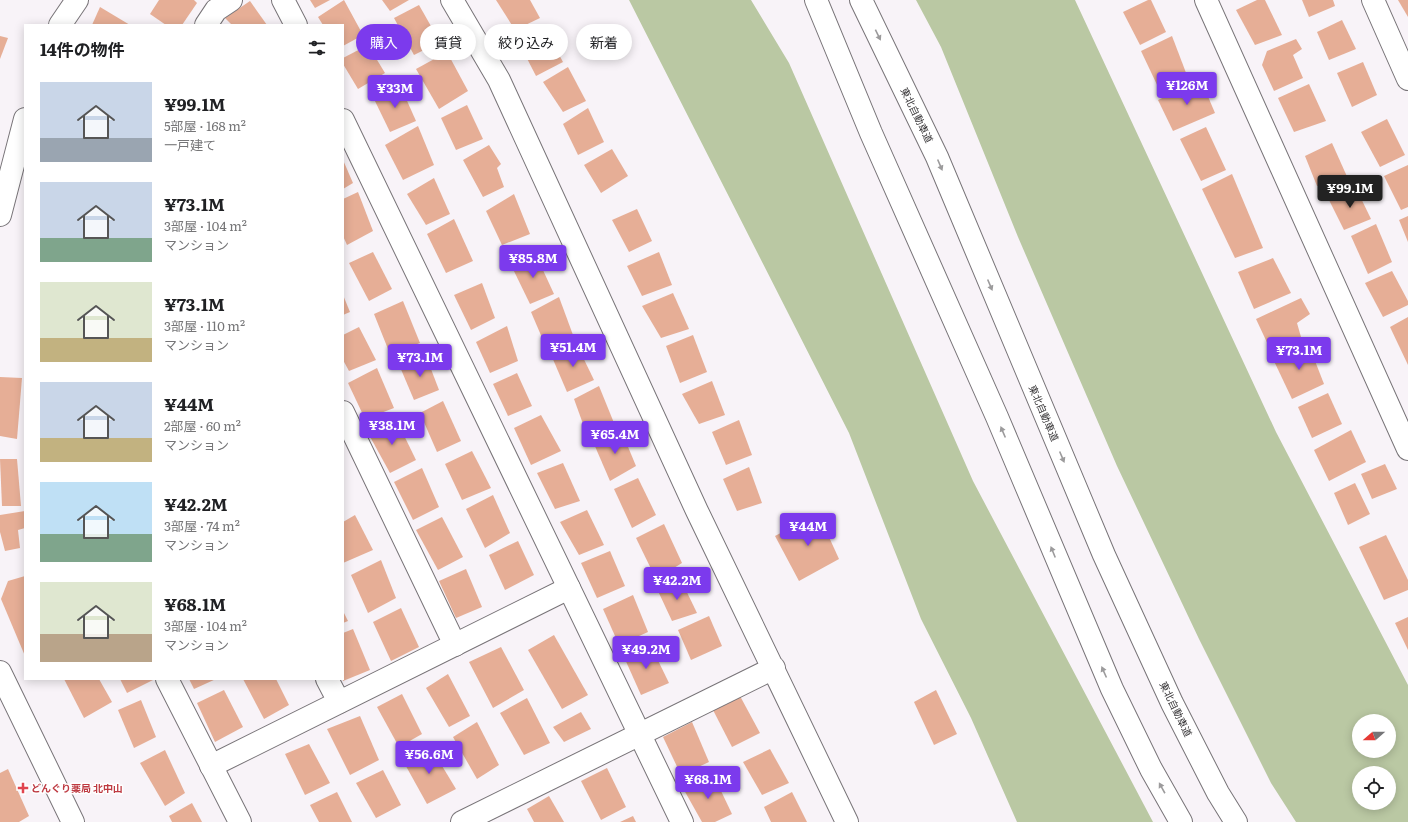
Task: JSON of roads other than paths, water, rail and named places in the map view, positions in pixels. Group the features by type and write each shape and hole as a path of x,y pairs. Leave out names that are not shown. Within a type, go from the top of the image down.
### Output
{"main road":[{"path":"61,24 77,0"},
{"path":"207,24 216,10 231,0"},
{"path":"283,0 295,24"},
{"path":"452,0 499,80 697,511 847,822"},
{"path":"816,0 871,133 1000,424 1112,688 1152,769 1181,822"},
{"name":"東北自動車道","path":"861,0 937,157 1107,562 1172,703 1218,793 1236,822"},
{"path":"1206,0 1408,449"},
{"path":"1373,0 1408,79"},
{"path":"344,122 682,822"},
{"path":"0,215 24,123"},
{"path":"344,414 455,645"},
{"path":"211,766 569,588"},
{"path":"462,822 774,668"},
{"path":"0,672 73,822"},
{"path":"168,680 240,822"},
{"path":"328,680 340,702"}],"place":[{"name":"どんぐり薬局 北中山","path":"23,788"}]}
